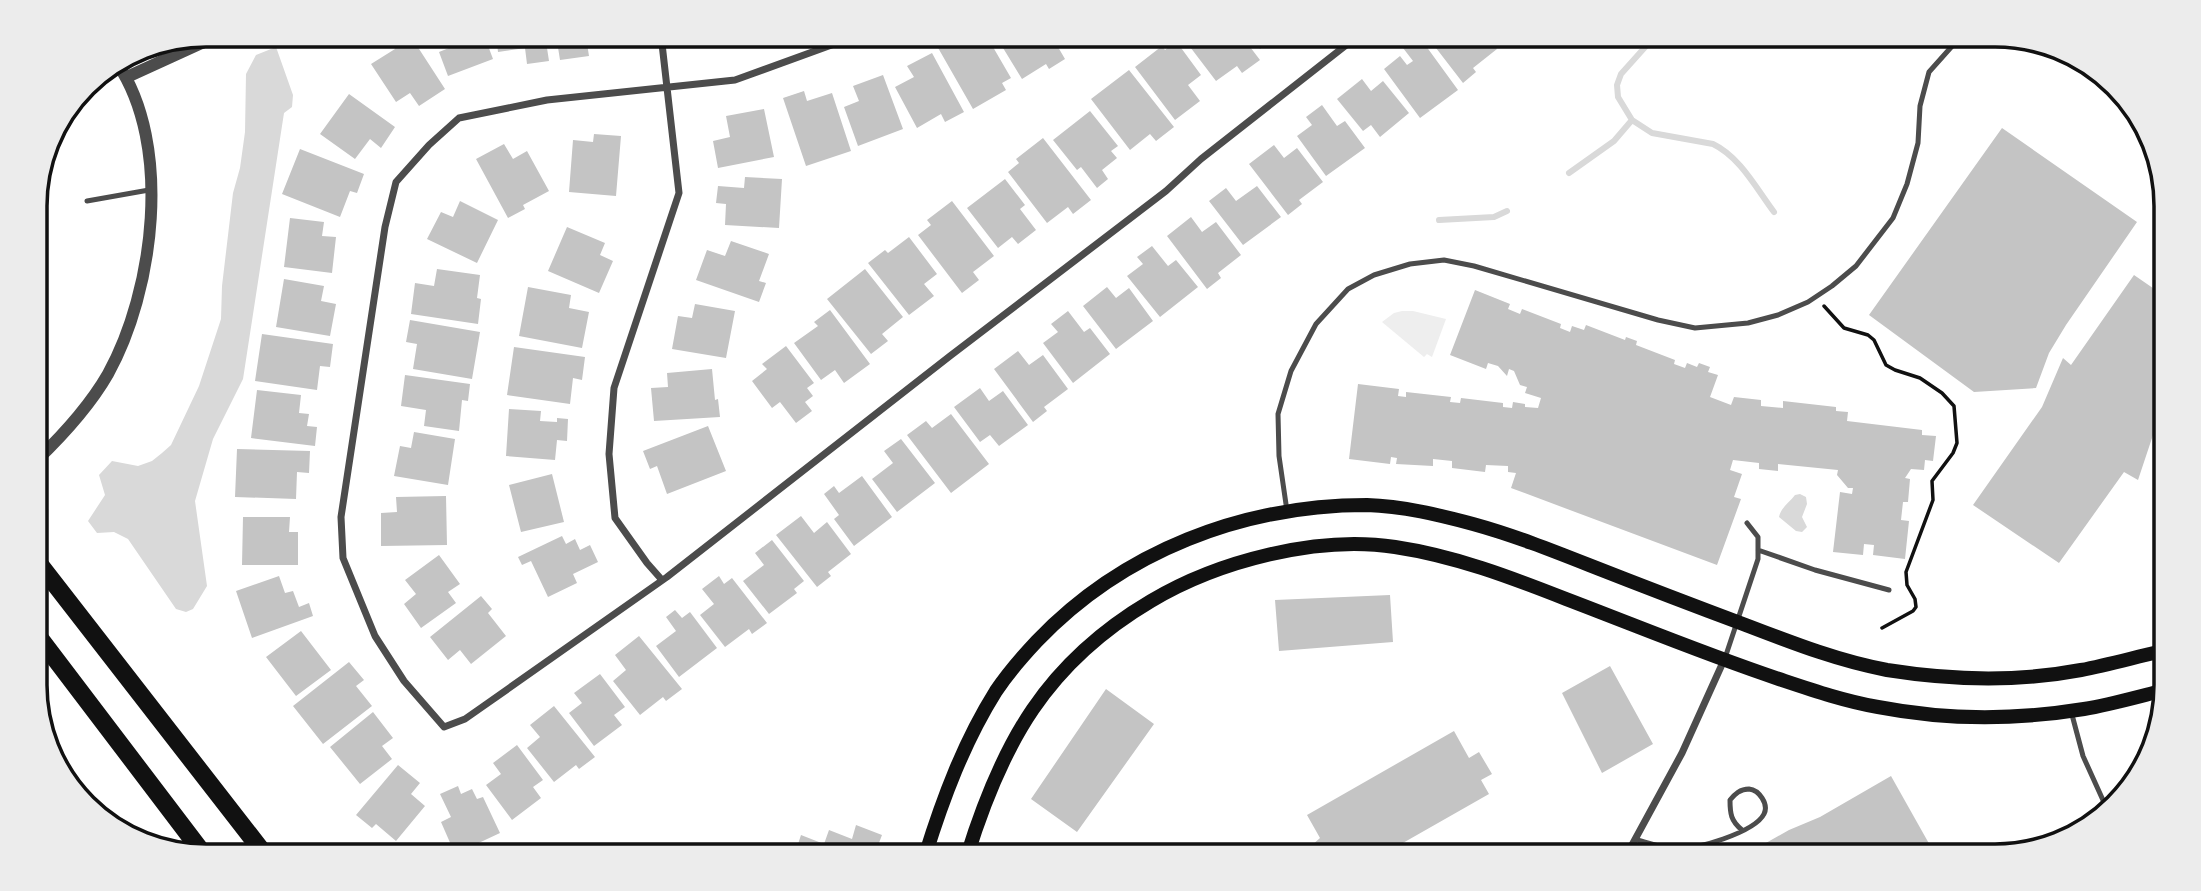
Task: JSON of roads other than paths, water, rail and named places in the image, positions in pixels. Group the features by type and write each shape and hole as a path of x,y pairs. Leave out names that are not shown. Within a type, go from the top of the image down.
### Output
{"main road":[{"path":"929,844 961,755 996,691 1016,663 1056,622 1102,585 1154,554 1224,525 1287,512 1370,505 1422,511 1476,525 1846,660 1886,669 1962,678 2001,678 2078,671 2154,653"},
{"path":"971,844 984,800 1010,744 1047,688 1082,651 1124,617 1171,589 1207,573 1267,554 1346,544 1392,546 1442,556 1503,574 1724,660 1836,698 1880,708 1961,717 2002,717 2071,710 2153,693"},
{"path":"47,574 257,844"},
{"path":"47,648 195,843"}],"street":[{"path":"662,47 679,193 614,388 609,454 615,518 646,563 662,580"},
{"path":"826,47 735,80 547,100 459,118 429,145 397,182 385,227 341,517 343,558 375,636 404,681 444,727 475,712 662,580 1166,191 1201,159 1344,47"},
{"path":"127,77 189,49"},
{"path":"47,450 70,427 108,373 133,317 147,259 152,190 144,127 138,104 123,72"},
{"path":"1635,843 1682,753 1724,660"}],"lane":[{"path":"1287,512 1279,456 1278,414 1291,371 1316,324 1348,289 1374,275 1410,264 1444,260 1695,328 1748,323 1778,315 1816,296 1856,266 1893,218 1907,184 1918,143 1920,106 1929,72 1951,47"},
{"path":"87,201 152,190"},
{"path":"1724,660 1758,559 1758,537 1747,523"},
{"path":"1758,550 1815,570 1889,590"},
{"path":"2071,710 2083,756 2103,800"},
{"path":"1711,843 1742,830 1758,821 1765,813 1765,805 1759,793 1749,789 1739,791 1730,800 1733,823 1742,830"},
{"path":"1637,840 1650,843"}],"waterway":[{"path":"1645,47 1621,74 1617,85 1618,97 1632,120 1652,133 1713,144 1723,150 1747,174 1774,212"},
{"path":"1569,173 1614,141 1632,120"},
{"path":"1439,220 1494,217 1507,211"}]}
